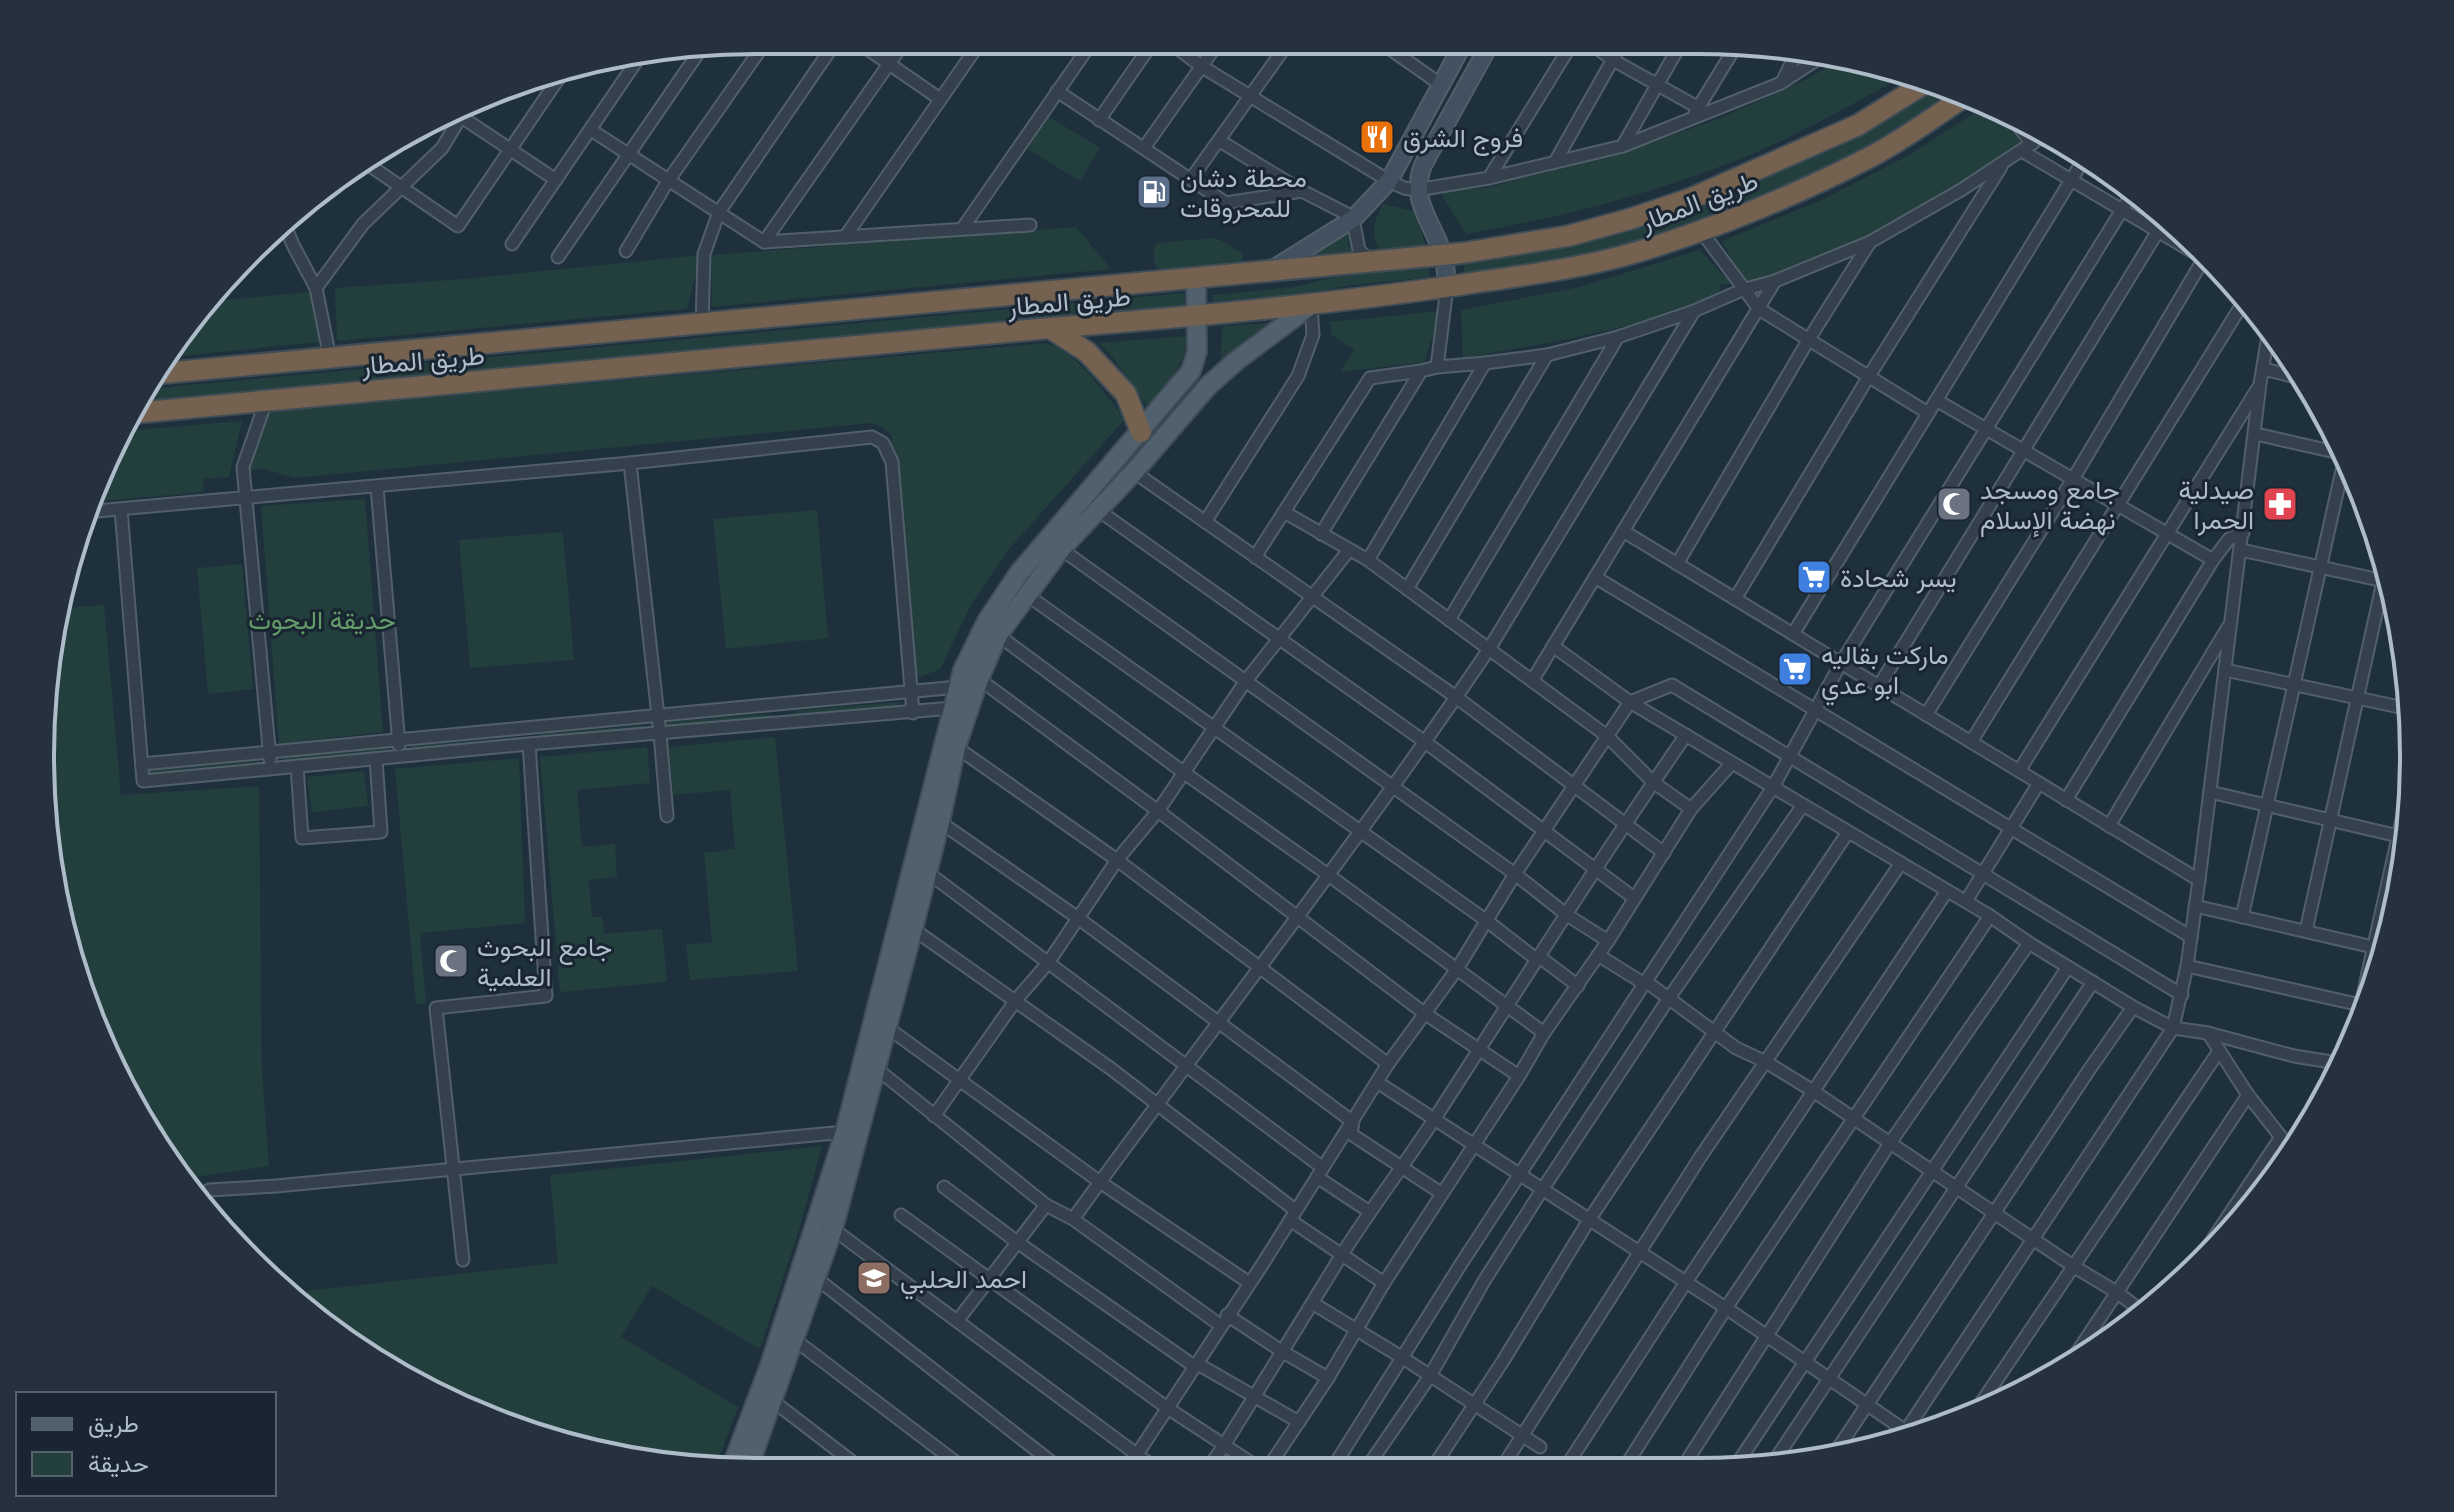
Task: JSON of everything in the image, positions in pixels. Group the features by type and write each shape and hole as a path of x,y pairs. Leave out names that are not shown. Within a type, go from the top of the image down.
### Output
{"highway":[{"name":"طريق المطار","path":"168,373 1443,256 1568,236 1679,202 1798,153 1858,125 1916,89"},
{"name":"طريق المطار","path":"144,412 1198,317 1311,305 1575,268 1701,231 1811,185 1873,156 1956,103"},
{"path":"1050,328 1087,352 1126,394 1141,432"}],"main road":[{"path":"1268,272 1353,219 1389,181 1457,54"},
{"path":"1447,287 1443,256 1417,190 1418,177 1484,54"},
{"path":"735,1457 770,1365 845,1132 963,670 987,621 1019,573 1191,371 1197,352 1196,279"},
{"path":"756,1458 833,1229 888,1028 956,747 998,635 1061,549 1134,472 1208,386 1311,305"},
{"path":"1191,371 1204,379 1208,386"}],"street":[{"path":"626,251 668,181 757,54"},
{"path":"702,325 704,254 719,212 827,54"},
{"path":"875,54 940,99"},
{"path":"764,242 896,54"},
{"path":"845,237 972,54"},
{"path":"962,229 1083,54"},
{"path":"1099,120 1145,54"},
{"path":"1185,54 1389,181 1417,190 1489,178 1623,146 1781,83 1811,63"},
{"path":"1144,148 1210,54"},
{"path":"1191,179 1280,54"},
{"path":"1397,54 1440,84"},
{"path":"1489,178 1565,54"},
{"path":"1605,54 1699,108"},
{"path":"1555,162 1616,54"},
{"path":"1623,146 1675,54"},
{"path":"1691,119 1730,55"},
{"path":"558,257 695,57"},
{"path":"1781,83 1793,60"},
{"path":"512,244 634,65"},
{"path":"373,168 458,226 555,84"},
{"path":"1057,91 1226,203 1302,191"},
{"path":"467,116 556,180"},
{"path":"316,288 363,224 442,148 461,119"},
{"path":"591,130 764,242 1030,225"},
{"path":"2019,132 2027,148 2071,180 2169,236"},
{"path":"1220,141 1302,191 1347,214 1353,219 1359,250 1371,262"},
{"path":"1255,557 1370,378 1547,355 1618,337 1694,311 1870,242 1961,190 2036,141"},
{"path":"1735,599 1869,376 2005,162"},
{"path":"1793,634 2079,167"},
{"path":"1339,1458 1643,983 1773,787 1841,663 2127,201"},
{"path":"1879,686 2159,230"},
{"path":"1701,231 1759,309 1928,413"},
{"path":"288,233 316,288 330,358"},
{"path":"1677,564 1809,339 1870,242"},
{"path":"1926,715 2073,479 2200,266"},
{"path":"1532,681 1775,281"},
{"path":"1437,367 1447,287"},
{"path":"1205,522 1298,376 1313,335 1311,305"},
{"path":"1971,742 2239,309"},
{"path":"1073,1219 1261,968 1489,649 1694,311"},
{"path":"1449,620 1618,337"},
{"path":"1914,1424 2173,1028 2182,995 2199,880 2267,345"},
{"path":"1407,589 1547,355"},
{"path":"1368,560 1485,363"},
{"path":"2264,369 2287,375"},
{"path":"1321,534 1421,371"},
{"path":"2019,771 2260,384"},
{"path":"1936,400 2213,560"},
{"path":"266,401 243,467 271,769"},
{"path":"2256,434 2331,453"},
{"path":"98,511 630,463 872,437 883,443 892,462 913,713"},
{"path":"630,463 667,816"},
{"path":"1134,472 1456,697 1664,853"},
{"path":"2242,917 2340,473"},
{"path":"377,487 400,757"},
{"path":"121,509 143,781 952,708"},
{"path":"1098,510 1425,742 1634,898"},
{"path":"1284,512 1368,560 1607,736 1653,782 1691,809"},
{"path":"1623,531 2199,880"},
{"path":"2066,800 2213,560 2229,539 2243,533"},
{"path":"1061,549 1392,785 1567,915 1608,941"},
{"path":"934,1116 1016,1000 1048,963 1117,860 1158,811 1245,682 1349,550"},
{"path":"2241,550 2377,580"},
{"path":"1595,577 2191,937"},
{"path":"1027,595 1578,986"},
{"path":"2306,931 2382,598"},
{"path":"2109,826 2231,622"},
{"path":"998,635 1544,1033"},
{"path":"1553,646 1630,702 1966,901 2133,1007 2173,1028 2208,1033 2294,1056 2330,1062"},
{"path":"2225,670 2398,707"},
{"path":"979,679 1424,1013 1519,1076"},
{"path":"1135,1458 1388,1064 1457,969 1515,874 1630,702 1672,685 2182,995"},
{"path":"142,764 958,687"},
{"path":"1215,1458 1314,1304 1341,1256 1434,1119 1624,823 1686,735"},
{"path":"463,1260 436,1008 546,996 529,744"},
{"path":"956,747 1117,860 1388,1064"},
{"path":"297,766 302,838 381,832 376,759"},
{"path":"1275,1458 1328,1378 1441,1193 1544,1033 1608,941 1691,809 1732,763"},
{"path":"1966,901 2039,783"},
{"path":"2210,792 2395,835"},
{"path":"1374,1458 1430,1376 1484,1281 1542,1190 1669,998 1803,805"},
{"path":"940,822 1078,918 1353,1122"},
{"path":"1439,1458 1589,1220 1848,832"},
{"path":"1509,1458 1693,1168 1901,863"},
{"path":"927,872 1370,1212"},
{"path":"1572,1458 1947,891"},
{"path":"2195,906 2373,947 2384,905"},
{"path":"1631,1458 1726,1308 1990,916"},
{"path":"913,929 1159,1105 1341,1256 1384,1283"},
{"path":"1689,1458 1890,1143 2029,943"},
{"path":"1598,955 1643,983 1648,983 1736,1048 1766,1062 1813,1091 2134,1306"},
{"path":"2187,966 2355,1003"},
{"path":"1743,1456 2068,967"},
{"path":"1780,1453 2093,982"},
{"path":"1841,1444 2133,1007"},
{"path":"888,1028 1100,1182 1248,1282"},
{"path":"2208,1033 2248,1095 2281,1137 2283,1145"},
{"path":"1985,1396 2219,1051"},
{"path":"877,1069 1046,1205 1073,1219 1224,1320 1328,1378"},
{"path":"1377,1082 1726,1308 1867,1403 1898,1429"},
{"path":"2084,1342 2248,1095"},
{"path":"1353,1122 1351,1134 1441,1193"},
{"path":"209,1190 845,1132"},
{"path":"2228,1217 2281,1137"},
{"path":"944,1187 1017,1242 1195,1365 1299,1422"},
{"path":"958,1320 1046,1205"},
{"path":"901,1215 1166,1407 1242,1458"},
{"path":"833,1229 1141,1458"},
{"path":"816,1278 1046,1458"},
{"path":"1314,1304 1540,1447"},
{"path":"795,1340 950,1458"},
{"path":"773,1401 847,1458"}],"green space":[{"path":"1829,66 1893,82 1816,124 1747,156 1693,177 1564,214 1466,234 1440,192 1490,187 1638,147 1721,118"},
{"path":"1930,93 1941,97 1910,122 1869,147 1807,177 1699,221 1635,243 1572,259 1464,276 1464,265 1569,245 1675,215 1796,165 1894,115"},
{"path":"1977,111 2006,125 2022,144 1869,235 1816,260 1745,283 1722,241 1822,200 1911,154"},
{"path":"1048,116 1100,148 1080,181 1028,149"},
{"path":"1383,204 1414,211 1426,245 1380,249 1374,232"},
{"path":"1349,226 1348,242 1353,254 1309,258 1308,256"},
{"path":"1076,227 1111,269 712,307 711,255"},
{"path":"1214,238 1243,254 1242,261 1162,270 1156,267 1154,249 1157,243"},
{"path":"1699,250 1732,284 1721,284 1719,295 1650,321 1463,358 1461,310 1580,287"},
{"path":"701,255 687,309 337,341 335,288 464,279"},
{"path":"1429,267 1430,277 1298,295 1213,301 1213,295 1294,287 1345,274"},
{"path":"310,292 319,342 179,356 222,300"},
{"path":"1184,293 1186,306 150,401 159,388"},
{"path":"1441,311 1424,362 1340,372 1354,350 1330,334 1330,322"},
{"path":"1271,323 1221,360 1222,326"},
{"path":"1187,336 1179,366 1147,406 1099,343"},
{"path":"1048,343 1081,366 1125,419 1009,549 972,603 940,669 920,677 912,671 891,435 871,423 294,478 265,469 244,471 266,411"},
{"path":"242,421 229,477 203,479 204,492 102,501 134,430"},
{"name":"حديقة البحوث","path":"365,499 383,732 279,744 261,506"},
{"path":"817,510 828,638 726,649 713,519"},
{"path":"563,532 574,660 470,668 459,540"},
{"path":"242,564 253,689 208,694 197,568"},
{"path":"104,605 121,795 259,786 262,1071 269,1166 195,1177 172,1146 126,1066 91,982 67,893 56,802 56,710 70,608"},
{"path":"898,702 898,707 794,716 794,711"},
{"path":"771,714 772,717 667,725 667,722"},
{"path":"644,725 645,729 540,738 540,734"},
{"path":"517,737 517,740 411,750 410,746"},
{"path":"775,737 798,971 690,980 686,945 712,942 704,853 735,849 730,790 673,795 669,747"},
{"path":"647,747 650,783 577,790 582,847 615,844 617,877 589,880 592,917 602,917 604,934 662,929 667,982 560,992 540,757"},
{"path":"389,748 390,751 282,762 282,758"},
{"path":"519,758 525,923 420,933 426,1003 416,1004 395,769"},
{"path":"259,761 259,764 147,774 146,771"},
{"path":"364,771 368,806 312,812 307,777"},
{"path":"822,1146 799,1230 760,1349 652,1286 621,1337 738,1407 720,1456 619,1445 530,1421 487,1405 405,1364 366,1340 302,1292 558,1263 550,1175"}],"place":[{"name":"فروج الشرق","path":"1377,137"},
{"name":"محطة دشان للمحروقات","path":"1154,192"},
{"name":"جامع ومسجد نهضة الإسلام","path":"1954,504"},
{"name":"صيدلية الحمرا","path":"2280,504"},
{"name":"يسر شحادة","path":"1814,577"},
{"name":"ماركت بقاليه ابو عدي","path":"1795,669"},
{"name":"جامع البحوث العلمية","path":"451,961"},
{"name":"احمد الحلبي","path":"874,1278"}]}
